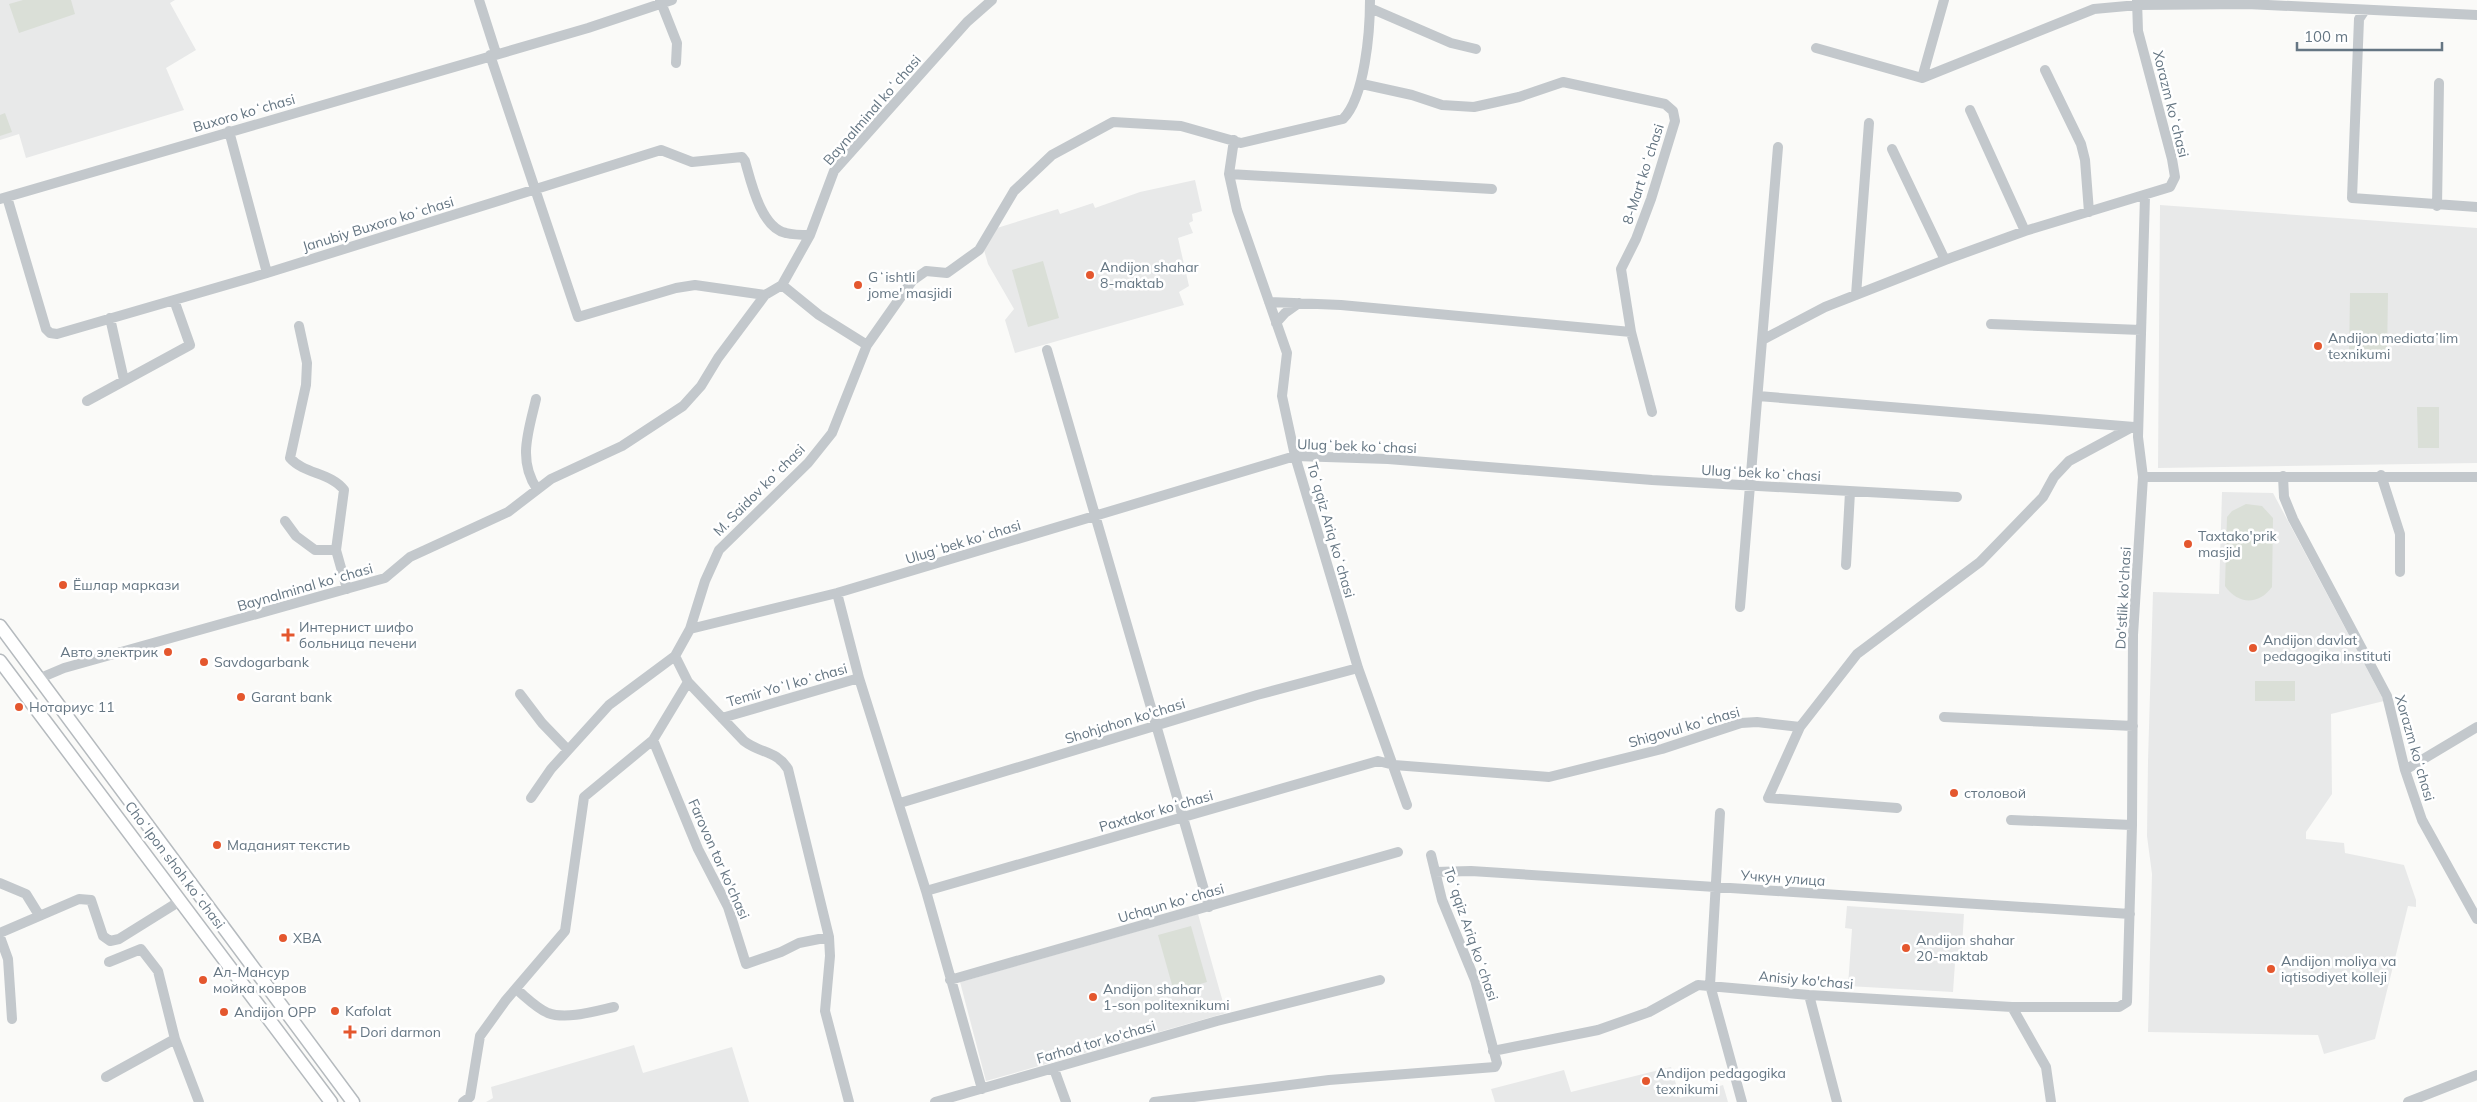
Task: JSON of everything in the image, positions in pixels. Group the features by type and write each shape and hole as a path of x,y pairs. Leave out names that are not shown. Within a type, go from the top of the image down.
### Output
{"main road":[{"name":"Choʻlpon shoh koʻchasi","path":"0,626 353,1102"},
{"name":"Choʻlpon shoh koʻchasi","path":"0,661 331,1102"},
{"path":"22,691 38,679"}],"street":[{"path":"479,0 493,54 578,317 676,288 695,285 765,295"},
{"name":"Buxoro koʻchasi","path":"4,198 672,0"},
{"name":"Baynalminal koʻchasi","path":"38,679 64,668 385,578 410,557 508,512 551,479 622,446 683,406 701,386 718,358 765,295 782,285 810,235 834,171 967,22 992,0"},
{"path":"1922,78 1944,0"},
{"path":"661,2 676,43 676,63"},
{"path":"1816,48 1922,78 2094,10 2138,3 2247,4 2477,14"},
{"name":"Xorazm koʻchasi","path":"1762,340 1825,307 1944,260 2025,231 2144,196 2170,186 2175,177 2172,159 2138,31 2138,3"},
{"path":"1370,4 1451,43 1476,50"},
{"name":"M. Saidov koʻchasi","path":"675,656 690,629 705,582 719,550 808,463 832,433 867,345 912,281 926,271 947,273 980,250 1014,191 1052,155 1113,122 1181,126 1241,143 1336,123 1350,112 1362,84 1370,4"},
{"path":"2365,10 2359,19 2352,198 2477,208"},
{"path":"2045,70 2081,144 2085,160 2089,212"},
{"name":"8-Mart koʻchasi","path":"1362,84 1412,95 1442,105 1474,107 1519,98 1563,82 1665,104 1673,110 1674,121 1651,198 1636,239 1620,269 1631,332 1652,412"},
{"path":"2437,206 2439,83"},
{"path":"1970,110 2025,231"},
{"path":"1856,295 1869,123"},
{"path":"229,130 267,273"},
{"name":"Toʻqqiz Ariq koʻchasi","path":"1234,140 1229,174 1237,210 1287,352 1282,396 1295,456 1358,668 1407,805"},
{"path":"1740,607 1778,147"},
{"path":"1892,149 1944,260"},
{"name":"Janubiy Buxoro koʻchasi","path":"4,198 46,329 50,333 57,334 267,273 662,150 692,162 742,157 760,208 772,226 785,233 810,235"},
{"path":"1229,174 1492,189"},
{"name":"Do'stlik ko'chasi","path":"2127,1002 2132,825 2133,635 2143,477 2136,428 2141,330 2144,196"},
{"path":"782,285 819,315 867,345"},
{"path":"87,401 190,345 174,300"},
{"path":"1269,302 1341,304 1631,332"},
{"path":"1276,323 1285,313 1300,303"},
{"path":"110,318 124,380"},
{"path":"1991,324 2141,330"},
{"path":"300,326 307,363 306,385 290,458 295,464 335,482 344,490 336,550 347,590"},
{"path":"1047,350 1209,907"},
{"path":"1758,396 2136,428"},
{"path":"536,399 525,446 525,462 529,477 537,489"},
{"path":"1898,808 1768,798 1800,727 1857,654 1980,562 2043,497 2054,477 2069,461 2136,428"},
{"name":"Ulugʻbek koʻchasi","path":"690,629 837,593 1295,456 1388,459 1750,486 1957,497"},
{"path":"2143,477 2381,475 2477,477"},
{"path":"2381,475 2400,534 2400,572"},
{"name":"Xorazm koʻchasi","path":"2283,476 2284,496 2293,519 2387,696 2404,770 2422,820 2477,919"},
{"path":"1846,565 1850,492"},
{"path":"285,522 296,536 315,550 336,550"},
{"path":"837,593 859,678 900,803 982,1089"},
{"path":"531,798 551,769 609,705 675,656 688,682 744,741 752,747 782,758 788,769 829,937 830,956 825,1011 849,1102"},
{"name":"Shohjahon ko'chasi","path":"900,803 1257,695 1358,668"},
{"name":"Temir Yoʻl koʻchasi","path":"722,718 859,678"},
{"path":"463,1102 470,1097 480,1036 516,988 565,931 584,797 653,740 688,682"},
{"path":"520,694 542,723 568,750"},
{"path":"1944,717 2133,726"},
{"name":"Shigovul koʻchasi","path":"1394,765 1548,777 1662,749 1741,723 1757,722 1800,727"},
{"path":"2404,770 2476,728"},
{"name":"Farovon tor ko'chasi","path":"653,740 698,849 728,906 746,964 781,952 799,943 829,937"},
{"name":"Paxtakor koʻchasi","path":"926,891 1378,761 1394,765"},
{"path":"1720,812 1710,985 1742,1102"},
{"path":"2011,820 2132,825"},
{"name":"Uchqun koʻchasi","path":"950,980 1398,852"},
{"name":"Toʻqqiz Ariq koʻchasi","path":"1431,855 1442,900 1475,980 1493,1051"},
{"name":"Учкун улица","path":"1435,872 1472,870 1717,888 2130,914"},
{"path":"0,882 26,894 39,915"},
{"path":"0,933 79,898 90,900 103,936 110,941 119,939 180,901"},
{"path":"0,938 8,960 12,1019"},
{"path":"109,962 141,949 158,971 175,1039 199,1102"},
{"name":"Farhod tor ko'chasi","path":"935,1102 1217,1021 1380,980"},
{"name":"Anisiy ko'chasi","path":"1493,1051 1598,1030 1649,1012 1698,985 1808,995 2012,1007 2119,1007 2127,1002"},
{"path":"516,988 538,1008 549,1014 580,1015 614,1007"},
{"path":"1808,995 1837,1102"},
{"path":"2012,1007 2046,1067 2052,1102"},
{"path":"106,1077 175,1039"},
{"path":"1154,1102 1329,1080 1491,1069 1497,1064 1493,1051"},
{"path":"1054,1069 1066,1102"},
{"path":"2408,1102 2477,1075"}],"shaded area":[{"path":"0,0 175,0 170,3 196,50 166,68 184,110 26,158 19,134 0,140"},
{"path":"23,0 71,0 75,14 19,33 9,4"},
{"path":"5,113 12,132 0,136 0,115"},
{"name":"Andijon shahar 8-maktab","path":"1195,180 1202,211 1192,214 1193,221 1189,223 1193,233 1178,238 1189,286 1179,292 1184,305 1015,353 1005,320 1014,309 988,264 984,250 997,228 1058,209 1060,214 1093,203 1095,208 1140,192"},
{"name":"Andijon mediataʼlim texnikumi","path":"2160,205 2477,228 2477,463 2158,468"},
{"path":"1043,261 1059,318 1028,327 1012,270"},
{"path":"2350,293 2388,293 2387,356 2349,356"},
{"path":"2417,407 2439,407 2439,448 2418,448"},
{"path":"2222,492 2273,493 2384,701 2331,714 2332,794 2306,832 2306,839 2344,843 2345,853 2404,865 2416,900 2416,907 2408,906 2375,1039 2324,1054 2318,1035 2148,1032 2152,874 2147,836 2153,592 2219,594"},
{"path":"2246,504 2262,506 2273,518 2272,587 2267,593 2255,600 2236,597 2225,586 2227,517 2232,511"},
{"path":"2255,681 2295,681 2295,701 2255,701"},
{"name":"Andijon shahar 20-maktab","path":"1847,906 1964,914 1961,963 1955,963 1953,992 1848,986 1852,929 1845,928"},
{"name":"Andijon shahar 1-son politexnikumi","path":"1198,914 1226,1013 986,1081 960,982"},
{"path":"1191,926 1207,982 1174,992 1158,935"},
{"path":"634,1045 643,1073 732,1047 749,1102 486,1102 493,1098 491,1087"},
{"name":"Andijon pedagogika texnikumi","path":"1671,1067 1680,1098 1723,1085 1728,1102 1495,1102 1491,1089 1564,1070 1571,1092"}],"place":[{"name":"Andijon shahar 8-maktab","path":"1090,275"},
{"name":"Gʻishtli jome' masjidi","path":"858,285"},
{"name":"Andijon mediataʼlim texnikumi","path":"2318,346"},
{"name":"Taxtako'prik masjid","path":"2188,544"},
{"name":"Ёшлар маркази","path":"63,585"},
{"name":"Интернист шифо больница печени","path":"288,635"},
{"name":"Andijon davlat pedagogika instituti","path":"2253,648"},
{"name":"Авто электрик","path":"168,652"},
{"name":"Savdogarbank","path":"204,662"},
{"name":"Garant bank","path":"241,697"},
{"name":"Нотариус 11","path":"19,707"},
{"name":"столовой","path":"1954,793"},
{"name":"Маданият текстиь","path":"217,845"},
{"name":"XBA","path":"283,938"},
{"name":"Andijon shahar 20-maktab","path":"1906,948"},
{"name":"Andijon moliya va iqtisodiyet kolleji","path":"2271,969"},
{"name":"Ал-Мансур мойка ковров","path":"203,980"},
{"name":"Andijon shahar 1-son politexnikumi","path":"1093,997"},
{"name":"Kafolat","path":"335,1011"},
{"name":"Andijon OPP","path":"224,1012"},
{"name":"Dori darmon","path":"350,1032"},
{"name":"Andijon pedagogika texnikumi","path":"1646,1081"}]}
